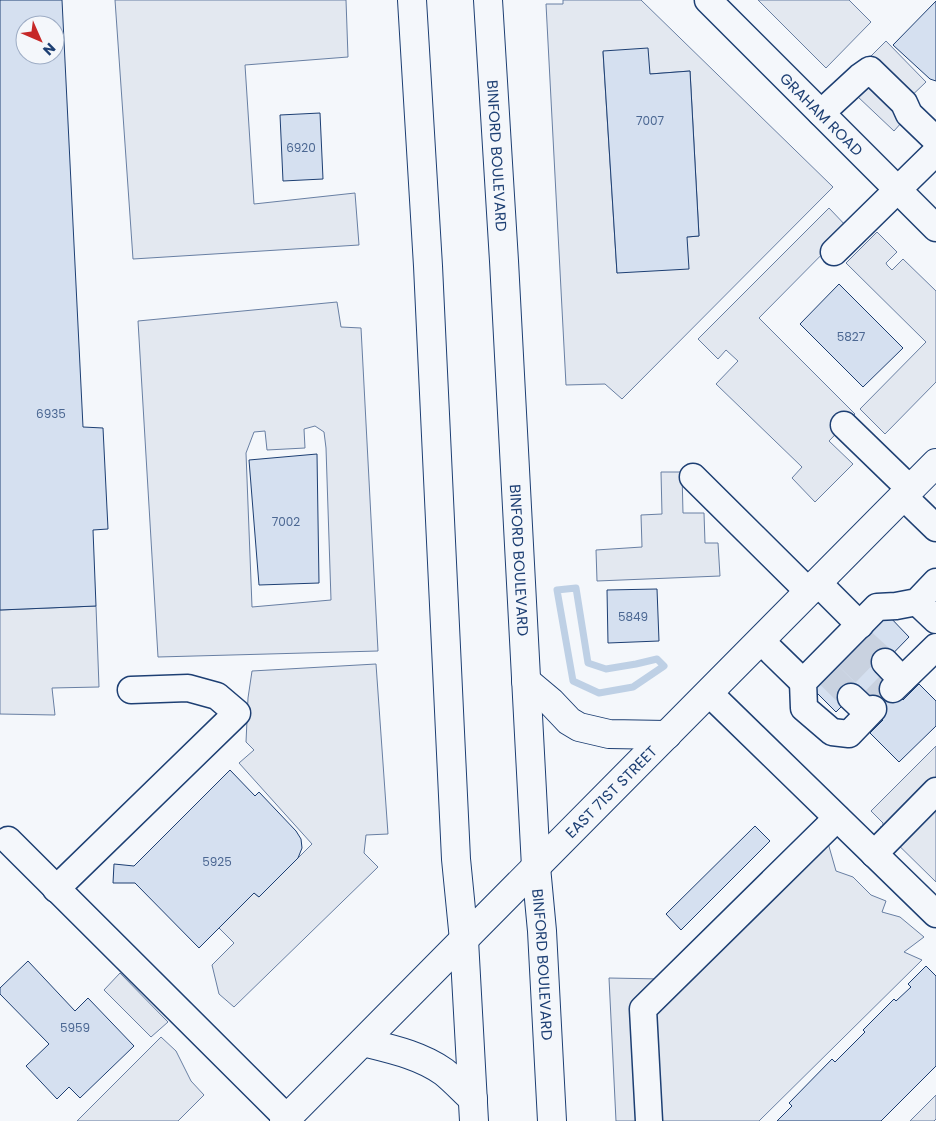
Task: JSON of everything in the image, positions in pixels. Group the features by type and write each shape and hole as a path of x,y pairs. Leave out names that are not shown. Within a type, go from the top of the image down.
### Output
{"main road":[{"path":"412,0 429,276 456,860 464,940 473,1110"},
{"name":"BINFORD BOULEVARD","path":"487,4 552,1121"},
{"name":"EAST 71ST STREET","path":"286,1120 814,588 936,462"},
{"path":"526,681 551,702 569,721 579,727 609,734 667,735"},
{"path":"363,1042 411,1054 444,1072 473,1110"}],"street":[{"name":"GRAHAM ROAD","path":"708,0 936,228"},
{"path":"821,113 870,70 904,103 909,114 936,140"},
{"path":"834,252 936,152"},
{"path":"844,425 906,492 936,528"},
{"path":"693,477 814,588 839,653"},
{"path":"864,706 849,734 832,732 804,708 839,653 878,607 917,602 936,582"},
{"path":"917,602 936,620"},
{"path":"761,641 839,653"},
{"path":"893,677 936,647"},
{"path":"56,889 238,713 217,696 188,688 131,690"},
{"path":"709,693 936,914"},
{"path":"874,854 936,791"},
{"path":"649,1121 643,1009 837,818"},
{"path":"8,840 286,1120"}],"shaded area":[{"path":"115,0 346,0 348,57 245,65 254,204 355,193 359,245 133,259"},
{"path":"563,0 641,0 833,187 622,399 605,384 566,385 546,4 563,4","holes":["603,52 650,74 690,71 699,236 687,237 617,273"]},
{"path":"758,0 849,0 871,22 826,68"},
{"path":"886,41 926,82 904,103 909,114 894,131 857,96 863,64"},
{"path":"829,208 848,228 759,318 855,414 829,441 853,464 815,502 792,478 802,467 716,384 738,361 726,350 718,359 698,339"},
{"path":"877,232 897,252 886,263 892,270 903,259 936,291 936,382 885,434 860,409 926,342 846,263"},
{"path":"337,302 341,327 361,328 378,651 158,657 138,321","holes":["315,426 324,432 331,600 252,607 246,453 254,432 265,431 267,450 305,448 304,429"]},
{"path":"661,472 682,472 683,513 704,513 705,543 718,543 720,576 597,581 596,550 642,547 641,515 662,514"},
{"path":"96,606 99,687 52,688 55,715 0,714 0,610"},
{"path":"376,664 388,834 366,835 364,853 378,867 234,1007 219,994 212,965 234,943 219,928 254,893 259,897 312,844 239,763 254,750 246,742 248,698 252,671"},
{"path":"936,746 936,882 880,827 883,827 883,823 871,811"},
{"path":"820,815 836,871 853,877 871,895 886,901 882,912 900,917 924,937 904,952 922,960 759,1121 616,1121 609,978 661,979"},
{"path":"120,973 168,1022 151,1037 104,990"},
{"path":"161,1037 176,1051 191,1081 204,1095 178,1121 77,1121"},
{"path":"936,1095 936,1119 934,1121 910,1121"}],"building":[{"path":"0,0 62,0 63,15 15,15 15,65 65,65 65,61 83,427 103,428 108,529 93,530 96,606 0,610"},
{"path":"936,1 936,81 930,79 893,45"},
{"path":"648,48 650,74 690,71 699,236 687,237 689,269 617,273 603,51"},
{"path":"320,113 323,179 283,181 280,115"},
{"path":"839,284 903,348 863,387 800,324"},
{"path":"317,454 319,583 259,585 249,460"},
{"path":"657,589 659,641 608,643 607,590"},
{"path":"887,614 909,637 875,672 903,700 919,684 936,701 936,726 899,762 870,733 883,720 856,692 836,712 813,689"},
{"path":"230,770 255,796 259,792 296,831 301,839 302,848 298,858 259,897 254,893 199,948 135,883 113,883 114,864 134,866"},
{"path":"755,826 770,841 681,930 666,914"},
{"path":"28,961 75,1011 88,998 134,1046 80,1098 69,1087 57,1099 26,1066 49,1044 0,994 0,988"},
{"path":"926,966 936,976 936,1066 881,1121 777,1121 792,1106 789,1103 832,1059 835,1062 894,999 896,1001 911,987 908,984"}],"waterway":[{"path":"576,588 588,663 606,669 657,659 664,666 633,687 599,693 573,681 557,590 576,588"}],"tunnel":[{"path":"861,640 885,662"},
{"path":"846,655 887,695"},
{"path":"828,674 851,697"}]}
